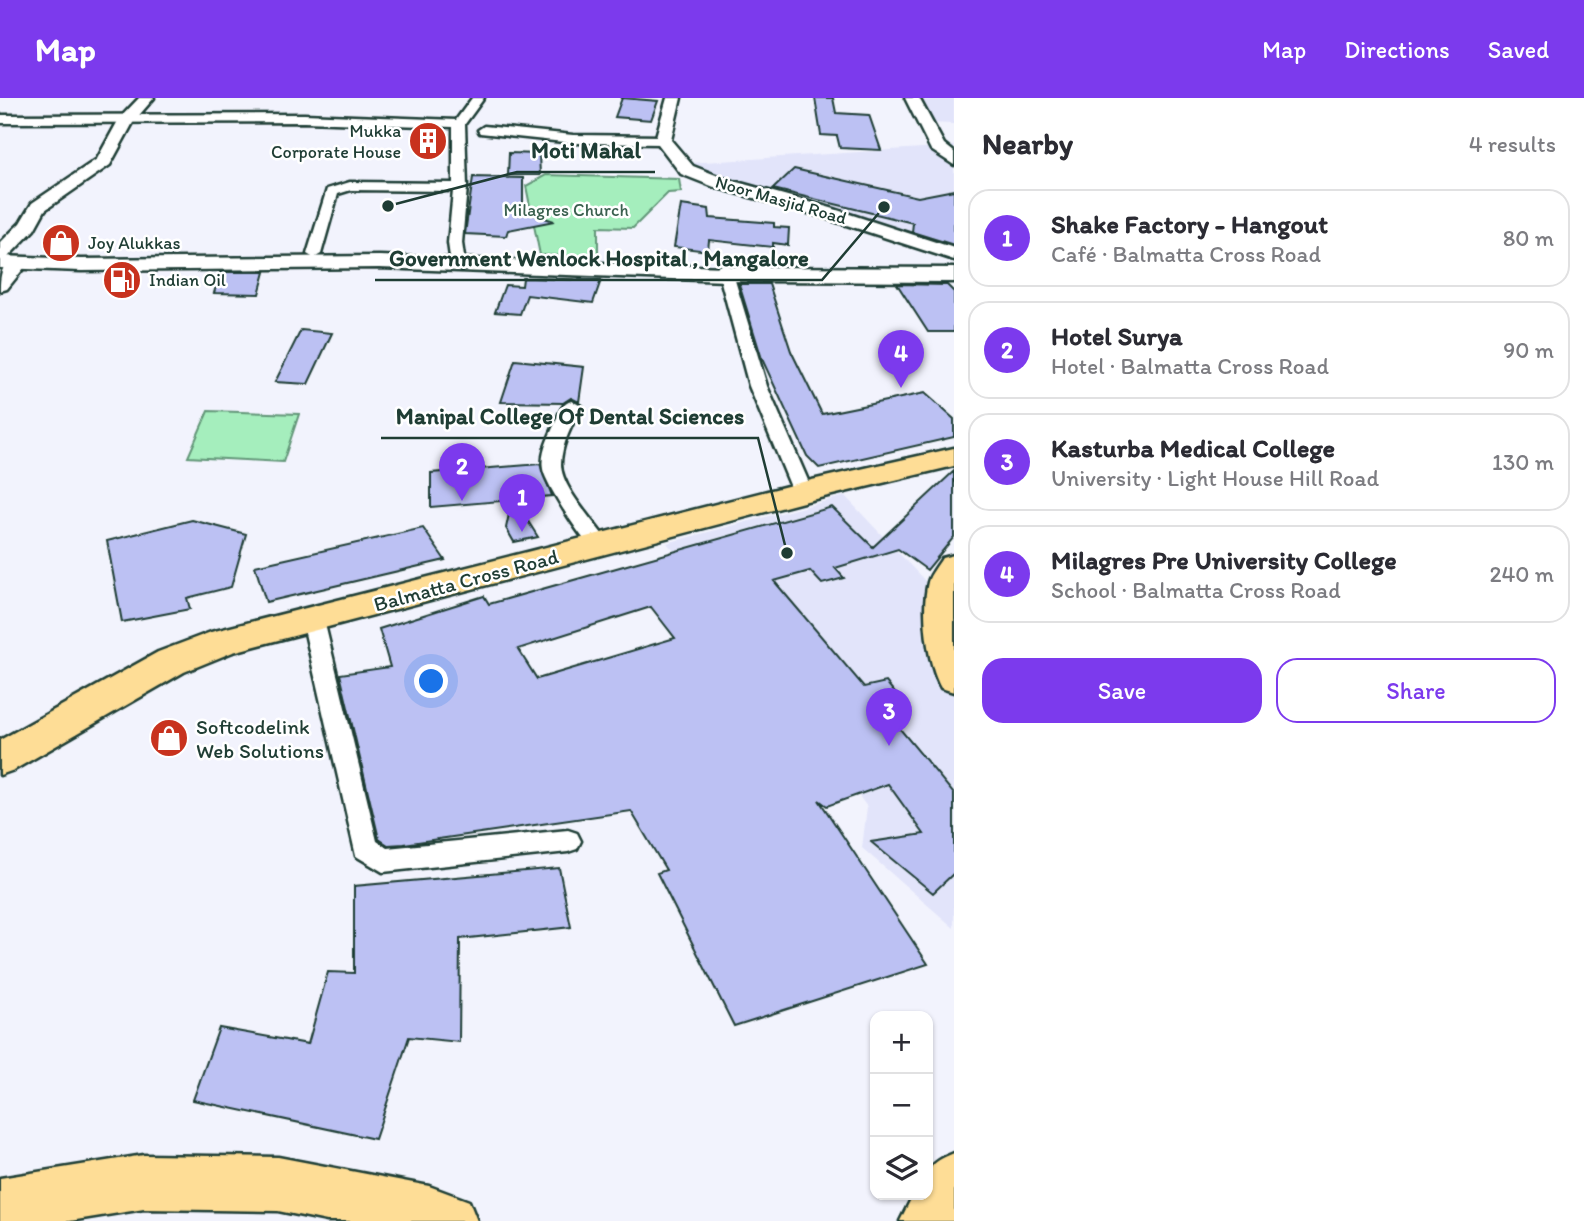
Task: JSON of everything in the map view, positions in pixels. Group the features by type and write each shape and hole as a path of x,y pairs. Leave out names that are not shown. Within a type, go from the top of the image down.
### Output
{"main road":[{"path":"83,261 314,254 457,257 725,271 954,268"},
{"path":"5,258 83,261 379,261 954,275"},
{"name":"Balmatta Cross Road","path":"0,759 193,651 803,492 950,460"},
{"path":"954,565 945,581 943,625 954,678"},
{"path":"928,1221 954,1180"},
{"path":"0,1205 144,1182 278,1184 429,1214 449,1221"}],"street":[{"path":"0,285 5,258 38,207 104,162 127,119 147,98"},
{"path":"457,257 460,187 458,124 478,98"},
{"path":"484,130 573,139 663,140 674,98"},
{"path":"912,98 937,147 954,160"},
{"path":"0,119 304,118 458,124"},
{"name":"Noor Masjid Road","path":"663,140 688,170 720,183 851,220 954,254"},
{"path":"314,254 332,192 350,186 460,187"},
{"path":"725,271 758,386 803,492"},
{"path":"572,406 555,448 552,469 600,545"},
{"path":"313,620 365,848 372,855 383,860 568,841"}],"shaded area":[{"path":"919,98 954,98 954,124 928,123"},
{"path":"954,146 954,251 709,175 688,163"},
{"path":"845,496 926,582 926,612 954,686 954,928 862,848 867,807 726,611 667,543"}],"green space":[{"name":"Milagres Church","path":"546,175 679,179 681,192 668,193 633,228 598,227 598,257 540,255 526,186"},
{"path":"208,411 299,414 283,462 188,457"}],"building":[{"path":"622,98 658,101 651,120 615,117"},
{"path":"815,98 833,98 836,113 869,115 881,150 840,148 837,136 821,135"},
{"path":"509,153 539,154 540,175 508,175"},
{"path":"794,169 918,197 954,190 954,245 912,232 913,223 773,189"},
{"path":"473,177 523,178 523,211 554,221 508,230 506,236 465,234"},
{"name":"Milagres Church","path":"681,205 709,209 710,218 774,223 774,227 789,228 788,245 773,243 773,247 709,240 708,251 674,247"},
{"path":"220,272 265,272 259,294 214,293"},
{"path":"523,278 601,280 593,303 527,295 520,314 495,312 505,285 522,286"},
{"path":"739,284 769,284 791,351 822,414 925,393 954,419 954,437 819,468 807,456 762,359"},
{"path":"897,284 947,285 954,292 954,332 928,332"},
{"path":"301,330 332,333 308,384 275,382"},
{"path":"515,360 584,367 579,402 571,398 563,403 501,402"},
{"path":"540,464 552,496 514,499 538,537 514,542 506,528 512,500 431,507 431,473"},
{"path":"954,471 954,537 927,570 898,549 835,568 844,578 822,584 810,571 774,581 864,687 886,682 909,710 890,717 954,794 954,873 933,893 871,842 924,834 888,784 827,806 819,800 928,964 734,1026 657,873 666,870 631,811 404,844 388,845 379,839 340,674 390,667 379,629 484,596 489,604 832,507 873,547","holes":["651,607 675,638 537,679 518,649"]},
{"path":"192,520 246,534 231,587 187,598 190,609 122,622 107,541"},
{"path":"423,528 445,560 266,602 255,566"},
{"path":"559,868 571,927 460,939 459,1042 409,1037 375,1139 193,1100 219,1028 308,1044 328,972 354,973 354,886"}],"place":[{"name":"Mukka Corporate House","path":"428,141"},
{"name":"Moti Mahal","path":"388,206"},
{"name":"Government Wenlock Hospital , Mangalore","path":"884,207"},
{"name":"Joy Alukkas","path":"61,243"},
{"name":"Indian Oil","path":"122,280"},
{"name":"Milagres Pre University College","path":"901,388"},
{"name":"Hotel Surya","path":"462,501"},
{"name":"Shake Factory - Hangout","path":"522,532"},
{"name":"Manipal College Of Dental Sciences","path":"787,553"},
{"name":"Softcodelink Web Solutions","path":"169,738"},
{"name":"Kasturba Medical College","path":"889,746"}]}
